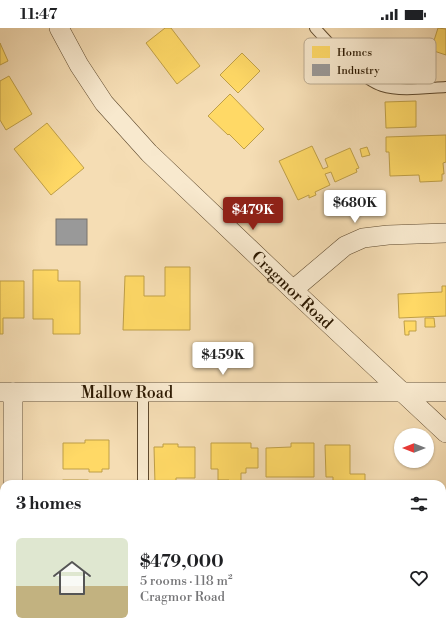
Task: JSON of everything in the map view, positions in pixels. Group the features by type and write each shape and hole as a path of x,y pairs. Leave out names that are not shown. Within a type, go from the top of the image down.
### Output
{"street":[{"name":"Cragmor Road","path":"59,28 79,65 104,102 149,154 446,433"},
{"path":"293,290 345,246 363,238 388,235 446,233"},
{"path":"7,392 13,480"},
{"name":"Mallow Road","path":"7,392 446,392"}],"lane":[{"path":"315,28 325,38"},
{"path":"378,84 397,89 446,87"},
{"path":"143,392 143,480"}],"building: Homes":[{"path":"165,28 171,28 200,66 177,84 146,43"},
{"path":"438,28 446,29 446,55 436,52 435,38"},
{"path":"0,43 8,61 0,65"},
{"path":"242,53 260,71 238,93 220,75"},
{"path":"9,76 32,114 6,130 0,120 0,81"},
{"path":"230,94 264,129 244,149 208,116"},
{"path":"416,101 416,127 386,128 385,102"},
{"path":"47,123 84,168 51,195 14,149"},
{"path":"446,135 446,162 443,163 444,174 442,174 442,181 420,182 419,175 390,176 389,152 386,152 386,137"},
{"path":"312,146 323,169 328,167 325,159 350,148 359,168 356,169 357,172 335,182 331,172 325,174 330,185 315,192 316,195 309,198 309,195 298,200 279,161"},
{"path":"367,147 370,155 362,157 360,149"},
{"path":"165,267 190,267 190,330 123,330 125,276 144,276 144,296 165,296"},
{"path":"33,270 58,270 58,281 80,281 80,334 53,334 53,319 33,319"},
{"path":"0,281 24,281 24,318 3,318 3,334 0,334"},
{"path":"442,286 446,286 446,316 399,318 398,294 442,292"},
{"path":"425,318 434,318 435,327 425,327"},
{"path":"404,321 416,321 416,331 409,331 409,335 405,335"},
{"path":"85,440 109,440 109,469 102,469 102,472 89,472 89,469 63,469 63,443 85,443"},
{"path":"211,443 251,443 251,448 258,448 258,468 246,468 246,473 241,473 241,480 218,480 218,469 211,469"},
{"path":"291,443 314,443 314,477 266,477 266,448 291,447"},
{"path":"163,444 178,444 178,447 195,447 195,478 155,480 154,447 163,447"},
{"path":"325,445 350,445 350,474 365,474 365,480 333,480 333,477 326,477"}],"building: Industry":[{"path":"56,219 87,219 87,245 56,245"}]}
